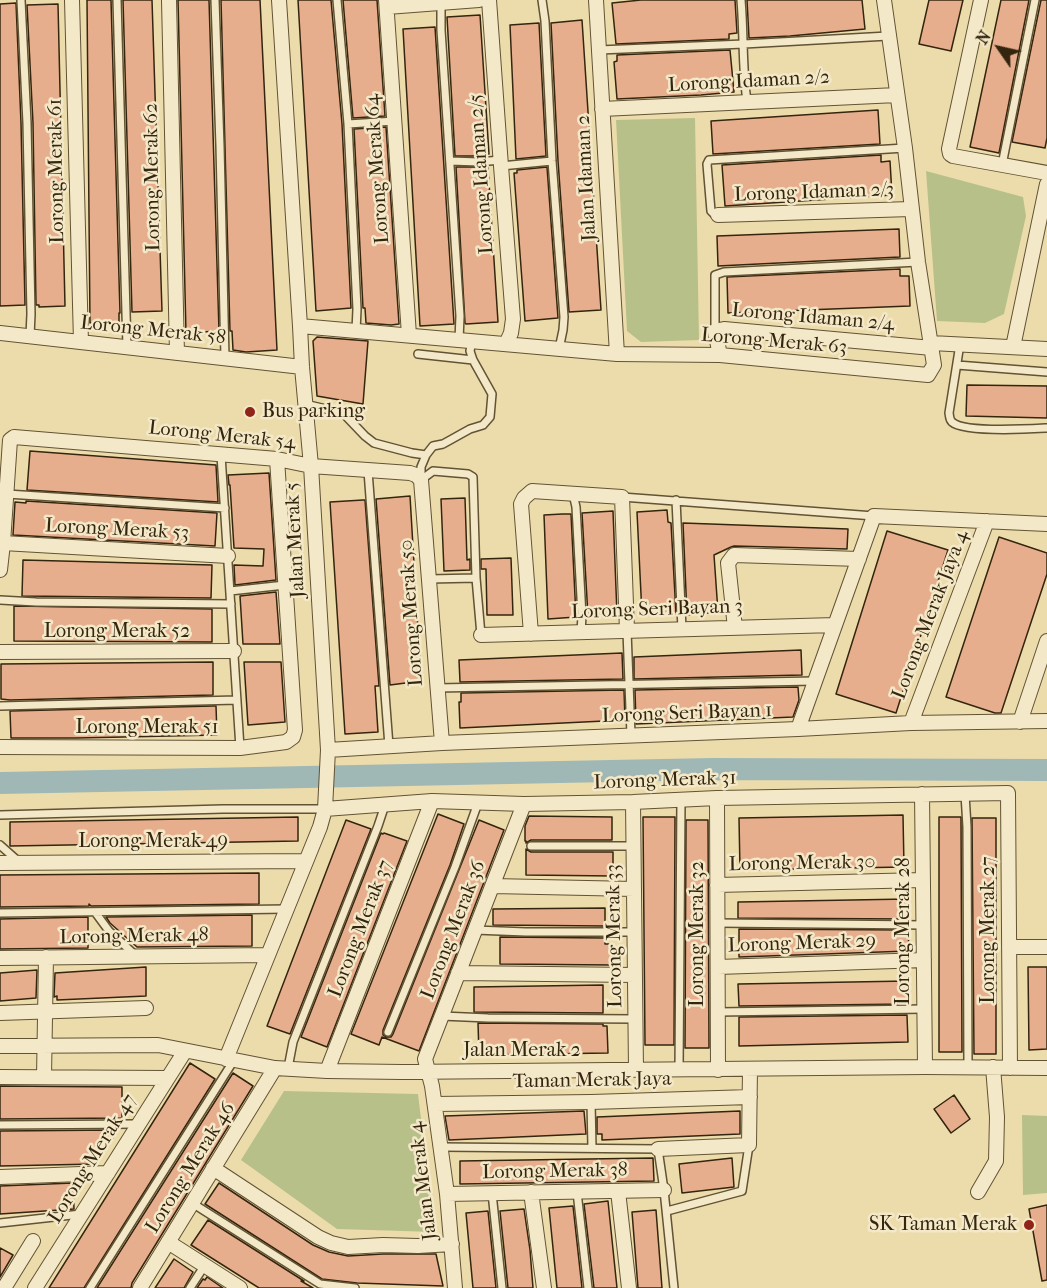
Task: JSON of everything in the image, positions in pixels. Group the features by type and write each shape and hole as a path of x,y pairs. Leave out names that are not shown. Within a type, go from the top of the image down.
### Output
{"street":[{"name":"Lorong Merak 61","path":"72,0 81,342"},
{"name":"Lorong Merak 62","path":"169,0 177,353"},
{"name":"Jalan Merak 5","path":"230,1059 268,955 320,827 325,809 326,791 327,756 311,466 302,367 279,0"},
{"path":"386,4 479,0"},
{"name":"Lorong Idaman 2/5","path":"489,0 513,319 512,333 506,344"},
{"name":"Jalan Idaman 2","path":"596,0 617,354"},
{"path":"884,0 906,148 911,209 931,345"},
{"path":"981,0 949,149 950,154 1047,173"},
{"name":"Lorong Merak 64","path":"386,4 409,335"},
{"name":"Lorong Idaman 2/2","path":"602,109 897,95"},
{"path":"1013,347 1047,184"},
{"name":"Lorong Idaman 2/3","path":"718,215 911,209"},
{"name":"Lorong Merak 63","path":"300,326 617,354 720,354 928,375 934,365 931,345"},
{"name":"Lorong Idaman 2/4","path":"720,354 715,331 724,329 931,345 960,344 1047,349"},
{"name":"Lorong Merak 58","path":"0,333 302,367"},
{"name":"Lorong Merak 54","path":"7,494 10,440 18,436 277,459 311,466 410,473 421,480"},
{"path":"277,459 285,585"},
{"name":"Lorong Merak 50","path":"421,480 442,742"},
{"path":"531,634 521,504 532,491 622,497 627,631"},
{"path":"0,570 7,494"},
{"path":"798,729 874,516 1047,524"},
{"name":"Lorong Merak Jaya 4","path":"911,723 987,521"},
{"name":"Lorong Merak 53","path":"3,543 228,556"},
{"path":"735,628 728,563 734,555 859,559"},
{"name":"Lorong Merak 51","path":"0,747 240,748 286,742 293,737 295,730 285,585"},
{"name":"Lorong Seri Bayan 3","path":"481,635 835,625"},
{"path":"1020,722 1047,640"},
{"name":"Lorong Merak 52","path":"0,652 234,651"},
{"name":"Lorong Seri Bayan 1","path":"327,756 389,746 442,742 911,723 1047,721"},
{"name":"Lorong Merak 31","path":"325,809 432,801 524,804 1008,793"},
{"name":"Lorong Merak 27","path":"1008,793 1010,1068"},
{"name":"Lorong Merak 28","path":"922,794 925,1067"},
{"name":"Lorong Merak 32","path":"717,798 718,1070"},
{"name":"Lorong Merak 37","path":"327,1071 432,801"},
{"name":"Lorong Merak 33","path":"633,802 636,1070"},
{"name":"Lorong Merak 36","path":"427,1071 425,1059 524,804"},
{"name":"Lorong Merak 49","path":"0,863 306,861"},
{"name":"Lorong Merak 30","path":"717,885 923,880"},
{"path":"492,886 634,889"},
{"path":"1009,947 1047,947"},
{"name":"Lorong Merak 48","path":"0,958 268,955"},
{"path":"44,1077 46,957"},
{"name":"Lorong Merak 29","path":"718,967 924,960"},
{"path":"458,973 635,975"},
{"path":"0,1013 146,1008"},
{"name":"Jalan Merak 2","path":"0,1046 158,1045 281,1068 327,1071 1047,1068"},
{"name":"Lorong Merak 47","path":"35,1288 184,1051"},
{"path":"978,1191 996,1161 997,1117 993,1067"},
{"name":"Lorong Merak 46","path":"140,1288 213,1168 281,1068"},
{"path":"658,1149 749,1145 750,1069"},
{"name":"Jalan Merak 4","path":"427,1071 435,1104 441,1147 455,1288"},
{"path":"0,1077 167,1078"},
{"name":"Taman Merak Jaya","path":"435,1104 750,1097"},
{"path":"213,1168 318,1238 331,1243 348,1247 452,1244"},
{"path":"0,1177 108,1173"},
{"name":"Lorong Merak 38","path":"447,1194 664,1190"},
{"path":"618,1191 629,1288"},
{"path":"531,1192 544,1288"},
{"path":"4,1288 33,1241"},
{"path":"168,1242 240,1288"}],"lane":[{"path":"21,0 27,123 30,336"},
{"path":"117,0 127,347"},
{"path":"214,0 225,358"},
{"path":"338,0 348,124 357,309 356,331"},
{"path":"542,0 564,317 559,349"},
{"path":"741,0 744,44 743,76 747,101"},
{"path":"1002,165 1035,0"},
{"path":"421,480 421,467 426,455 433,447 483,425 490,417 492,394 473,360 460,316 441,3"},
{"path":"599,50 888,36"},
{"path":"348,124 394,121"},
{"path":"718,215 711,211 707,164 709,160 906,148"},
{"path":"450,161 500,163 552,161"},
{"path":"715,331 715,275 724,272 918,262"},
{"path":"960,344 949,413 953,423 962,427 994,429 1047,428"},
{"path":"418,354 473,360"},
{"path":"957,365 1047,372"},
{"path":"305,404 344,413 374,443 426,455"},
{"path":"221,455 240,748"},
{"path":"368,471 389,746"},
{"path":"421,480 433,471 468,474 473,477 476,578 481,635"},
{"path":"573,493 576,507 581,632"},
{"path":"7,494 225,508"},
{"path":"622,497 874,516"},
{"path":"676,500 682,629"},
{"path":"429,579 476,578"},
{"path":"230,591 285,585"},
{"path":"0,600 231,604"},
{"path":"627,631 631,735"},
{"path":"437,688 815,681"},
{"path":"0,706 237,700"},
{"path":"965,794 968,1067"},
{"path":"679,1070 681,799"},
{"path":"388,1032 455,867 478,803"},
{"path":"281,1068 385,805"},
{"path":"0,815 223,809 325,809"},
{"path":"0,845 20,862"},
{"path":"531,846 633,846"},
{"path":"0,913 287,909"},
{"path":"95,912 109,931 137,956"},
{"path":"717,923 924,925"},
{"path":"475,930 634,932"},
{"path":"718,1012 924,1009"},
{"path":"442,1016 635,1019"},
{"path":"90,1288 230,1059"},
{"path":"591,1102 592,1148"},
{"path":"0,1125 138,1124"},
{"path":"667,1211 742,1191 749,1145"},
{"path":"441,1147 658,1149 667,1211 674,1288"},
{"path":"577,1192 588,1288"},
{"path":"492,1193 502,1288"},
{"path":"192,1203 320,1284 355,1288"},
{"path":"0,1223 82,1214"},
{"path":"190,1288 205,1266"}],"green space":[{"path":"695,118 699,340 641,342 627,331 616,120"},
{"path":"926,171 1023,197 1026,216 1004,314 985,323 937,321"},
{"path":"284,1091 418,1094 435,1232 337,1229 241,1160"},
{"path":"1022,1115 1047,1116 1047,1193 1023,1195"}],"building":[{"path":"87,0 111,0 119,323 90,323"},
{"path":"123,0 152,0 162,311 132,312"},
{"path":"178,0 209,0 219,331 186,333"},
{"path":"221,0 260,0 277,350 246,352 233,350 232,331 230,331"},
{"path":"298,0 331,0 342,124 351,308 316,311"},
{"path":"343,0 377,0 385,116 353,118"},
{"path":"641,0 735,0 737,33 729,34 729,39 616,44 612,3"},
{"path":"747,0 862,0 865,29 749,38"},
{"path":"929,0 963,0 951,51 919,44"},
{"path":"1001,0 1029,0 999,153 970,147"},
{"path":"1041,0 1047,0 1047,138 1045,148 1012,142"},
{"path":"16,3 25,305 0,306 0,4"},
{"path":"58,4 65,306 39,307 36,305 33,123 27,5"},
{"path":"480,15 489,154 455,156 447,17"},
{"path":"582,20 601,310 569,312 551,23"},
{"path":"539,23 546,156 516,159 510,25"},
{"path":"435,27 454,324 420,326 403,29"},
{"path":"730,50 734,92 617,99 614,62 617,61 617,55"},
{"path":"878,110 880,144 713,154 711,121"},
{"path":"386,127 399,324 391,325 366,323 365,308 363,308 354,129"},
{"path":"881,155 881,162 890,161 892,195 725,206 722,165"},
{"path":"456,167 488,167 498,322 465,323"},
{"path":"547,167 558,318 525,321 514,173 517,173 517,170"},
{"path":"899,229 900,257 718,266 717,236"},
{"path":"900,269 900,276 909,276 910,306 728,313 727,277"},
{"path":"317,337 368,341 363,404 317,396 313,341"},
{"path":"967,385 1047,386 1047,418 966,416"},
{"path":"30,451 216,465 218,502 27,490"},
{"path":"269,473 276,580 235,585 234,565 263,566 264,549 234,548 228,475"},
{"path":"410,496 421,681 390,685 376,499"},
{"path":"465,498 467,560 470,559 470,570 444,571 441,499"},
{"path":"365,500 379,686 375,686 378,732 345,734 330,502"},
{"path":"26,501 217,513 215,546 13,535 15,502 26,503"},
{"path":"667,510 668,522 671,523 676,614 642,615 637,512"},
{"path":"613,511 617,615 588,616 582,513"},
{"path":"571,514 576,617 548,619 544,515"},
{"path":"683,523 848,529 847,549 731,547 714,555 718,612 687,615"},
{"path":"887,531 948,550 896,713 836,694"},
{"path":"999,537 1047,553 1047,574 1001,713 995,713 946,697"},
{"path":"511,558 513,615 487,615 486,569 481,569 481,559"},
{"path":"23,560 212,565 211,598 22,596"},
{"path":"276,592 280,644 243,644 240,596"},
{"path":"14,606 212,609 212,642 14,641"},
{"path":"801,650 802,675 634,679 634,657"},
{"path":"622,653 623,679 460,682 459,660"},
{"path":"213,662 213,695 1,699 1,664"},
{"path":"244,662 281,662 285,722 248,725"},
{"path":"798,687 799,700 793,717 636,724 635,690"},
{"path":"624,690 625,720 460,728 461,693"},
{"path":"216,706 217,735 11,738 10,711"},
{"path":"438,814 464,824 450,865 383,1030 383,1035 386,1037 391,1037 393,1034 479,820 504,830 419,1051 382,1037 379,1045 351,1034"},
{"path":"903,815 904,867 740,870 739,818"},
{"path":"529,816 612,817 612,840 531,840 526,843 525,826"},
{"path":"298,817 298,841 10,846 10,822"},
{"path":"643,817 675,817 674,1045 645,1045"},
{"path":"939,817 961,817 962,1052 939,1052"},
{"path":"972,818 996,818 996,1054 974,1054"},
{"path":"346,820 371,829 290,1034 267,1026"},
{"path":"686,820 708,820 709,1048 685,1048"},
{"path":"381,833 407,841 327,1047 301,1037"},
{"path":"526,849 531,852 613,852 613,876 526,875"},
{"path":"259,873 259,904 91,906 89,904 89,906 0,907 0,875"},
{"path":"908,899 908,919 738,918 738,902"},
{"path":"605,908 605,926 493,925 493,909"},
{"path":"252,915 252,946 137,947 106,917"},
{"path":"88,917 88,948 0,949 0,919"},
{"path":"739,929 908,930 909,951 739,957"},
{"path":"500,937 605,938 605,944 612,944 612,965 500,964"},
{"path":"146,967 146,996 57,1000 57,996 54,997 55,973"},
{"path":"1028,967 1047,967 1047,1049 1029,1050"},
{"path":"37,970 36,998 0,1001 0,973"},
{"path":"908,981 908,1004 739,1006 738,984"},
{"path":"603,985 603,1013 474,1012 474,987"},
{"path":"907,1015 908,1042 739,1046 739,1017"},
{"path":"478,1023 603,1024 607,1026 608,1053 479,1055"},
{"path":"190,1063 215,1079 84,1288 49,1288"},
{"path":"233,1073 253,1086 131,1288 97,1288"},
{"path":"0,1086 122,1087 122,1118 0,1119"},
{"path":"954,1095 970,1119 951,1133 934,1109"},
{"path":"584,1111 586,1134 449,1140 445,1116"},
{"path":"740,1111 740,1134 602,1140 602,1134 597,1134 597,1117"},
{"path":"118,1130 96,1164 0,1166 0,1131"},
{"path":"653,1158 654,1181 460,1184 460,1161"},
{"path":"732,1158 734,1187 682,1193 679,1164"},
{"path":"73,1183 74,1209 0,1214 0,1186"},
{"path":"219,1183 313,1245 329,1252 348,1256 436,1254 443,1286 357,1283 322,1279 205,1204"},
{"path":"608,1201 617,1288 594,1288 584,1204"},
{"path":"1047,1205 1047,1280 1042,1281 1029,1209"},
{"path":"573,1206 582,1288 557,1288 549,1208"},
{"path":"524,1209 533,1288 508,1288 500,1211"},
{"path":"656,1210 662,1288 638,1288 632,1212"},
{"path":"488,1211 496,1288 473,1288 466,1213"},
{"path":"208,1220 313,1288 259,1288 191,1245"},
{"path":"0,1248 13,1255 0,1277"},
{"path":"174,1259 193,1272 184,1288 155,1288"},
{"path":"207,1277 223,1288 197,1288"}],"waterway":[{"path":"0,783 713,769 1047,770"}],"place":[{"name":"Bus parking","path":"250,412"},
{"name":"SK Taman Merak","path":"1029,1225"}]}
